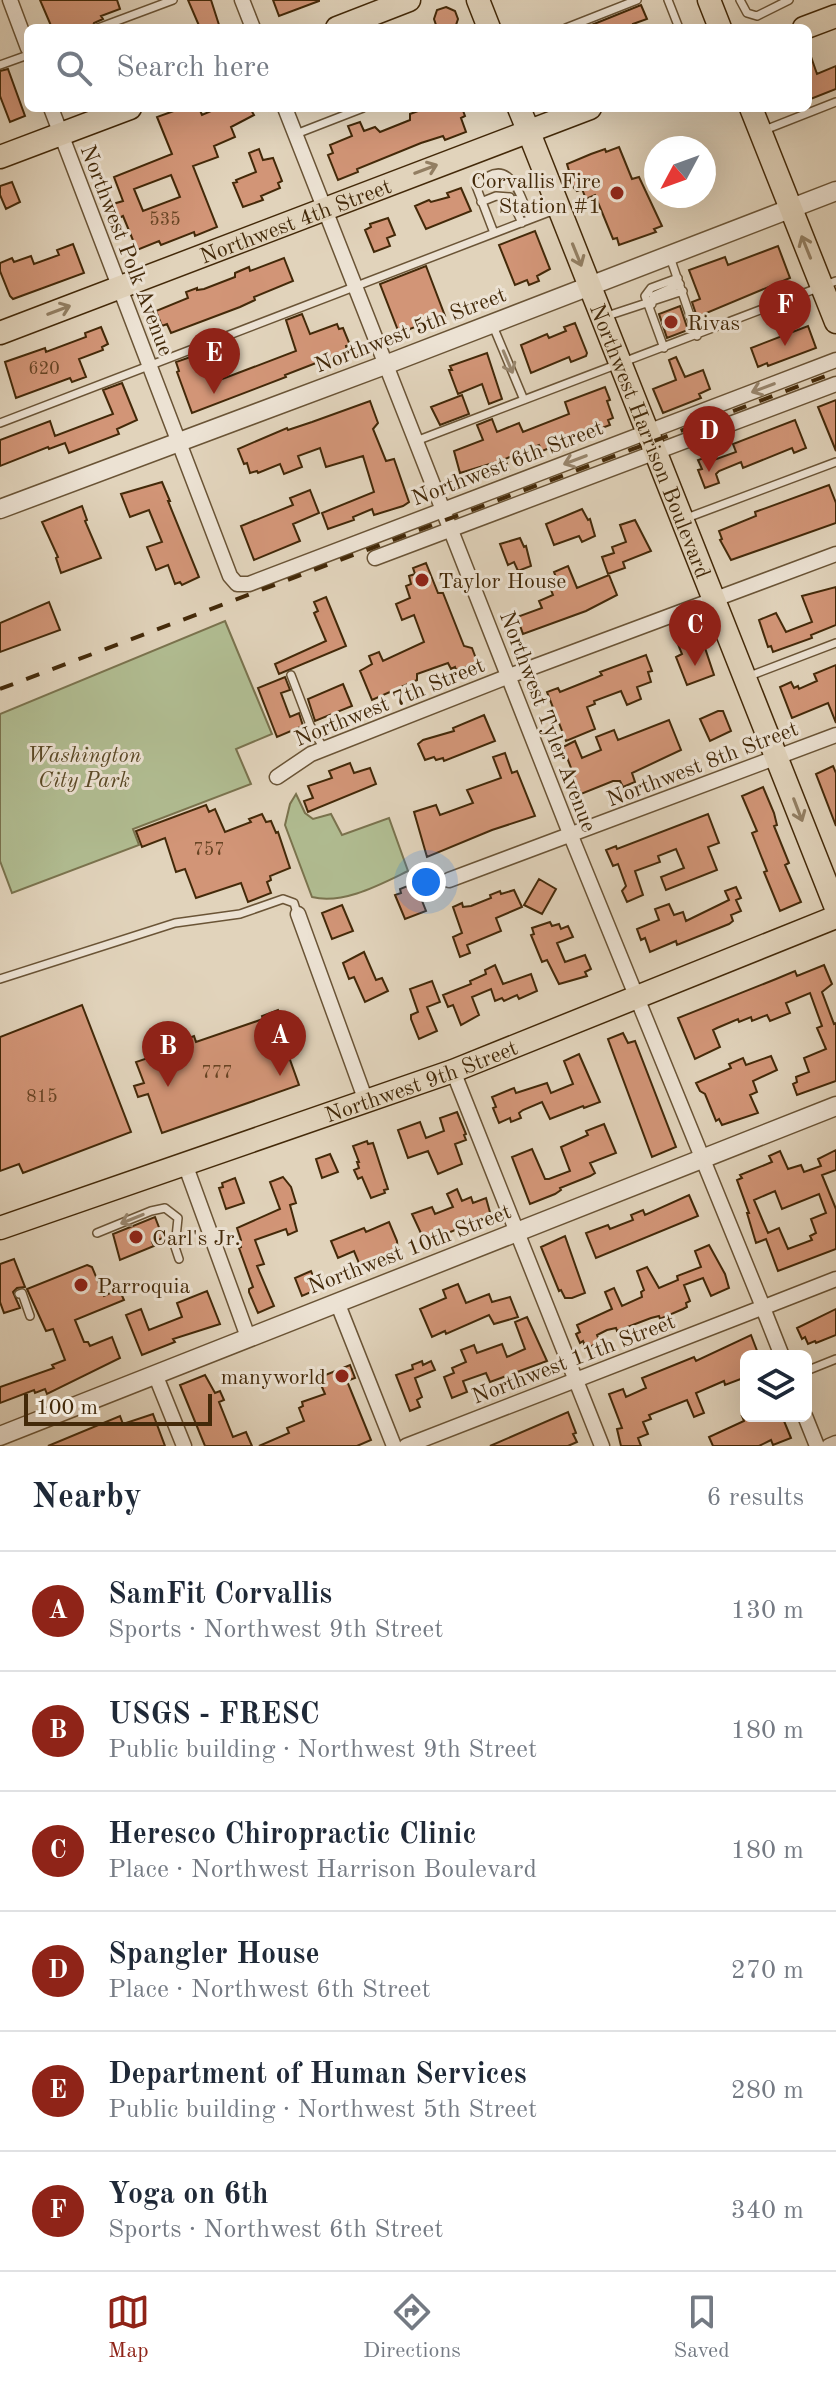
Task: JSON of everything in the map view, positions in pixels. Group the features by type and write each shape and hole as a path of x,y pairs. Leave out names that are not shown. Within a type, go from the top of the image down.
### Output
{"main road":[{"path":"344,24 373,6 409,0"},
{"path":"478,0 487,24"},
{"path":"709,0 718,24"},
{"path":"812,25 836,16"},
{"path":"0,157 119,112"},
{"name":"Northwest Harrison Boulevard","path":"521,112 836,908"},
{"name":"Northwest 4th Street","path":"0,333 579,112"},
{"path":"753,112 791,209 829,284 836,322"},
{"name":"Northwest 9th Street","path":"0,1228 453,1071 836,917"}],"street":[{"path":"10,0 24,37"},
{"path":"242,0 251,24"},
{"name":"Northwest Polk Avenue","path":"53,112 230,576 237,584"},
{"name":"Northwest Tyler Avenue","path":"287,112 571,836 780,1350"},
{"name":"Northwest 5th Street","path":"0,509 836,191"},
{"name":"Northwest 6th Street","path":"375,558 450,529 836,360"},
{"name":"Northwest 6th Street","path":"237,584 249,584 442,510 836,384"},
{"name":"Northwest 7th Street","path":"277,777 311,754 509,676 836,554"},
{"name":"Northwest 8th Street","path":"449,880 836,735"},
{"path":"298,914 366,1101"},
{"path":"453,1071 602,1446"},
{"name":"Northwest 10th Street","path":"0,1436 836,1106"},
{"path":"185,1164 248,1337"},
{"name":"Northwest 11th Street","path":"406,1446 836,1279"},
{"path":"337,1302 394,1446"},
{"path":"155,1374 184,1446"},
{"path":"807,1422 817,1446"},
{"path":"829,1446 836,1443"}],"lane":[{"path":"109,24 173,0"},
{"path":"576,24 637,0"},
{"path":"668,0 677,24"},
{"path":"740,0 747,13 757,16 789,0"},
{"path":"0,65 24,56"},
{"path":"812,111 836,102"},
{"path":"296,134 353,112"},
{"path":"760,131 810,112"},
{"path":"494,233 476,186 489,178 504,174 516,183 526,221"},
{"path":"481,202 496,196 510,197 526,221"},
{"path":"0,423 559,208"},
{"path":"669,255 697,336"},
{"path":"415,441 829,284"},
{"path":"664,348 645,296 647,291 681,286"},
{"path":"602,318 649,304 681,286"},
{"path":"492,324 524,400"},
{"path":"682,520 836,462"},
{"path":"745,677 836,643"},
{"path":"291,675 310,725 324,749"},
{"path":"0,979 175,923 240,914 283,899 294,903 298,914"},
{"path":"97,1233 165,1208 178,1218 175,1247 179,1259"},
{"path":"19,1294 22,1293 30,1316"},
{"path":"812,1369 836,1359"}],"green space":[{"name":"Washington City Park","path":"225,621 272,734 236,749 251,784 133,829 139,845 12,893 0,861 0,714"},
{"path":"296,794 305,813 313,819 331,814 342,835 389,818 408,871 349,896 312,897 285,825"}],"building":[{"path":"40,0 117,0 120,9 101,16 103,19 94,24 50,24"},
{"path":"188,0 211,0 219,24 198,24"},
{"path":"273,0 319,0 319,1 279,16"},
{"path":"641,5 647,19 633,24 594,24"},
{"path":"446,7 455,11 456,24 436,24 437,10"},
{"path":"812,60 817,74 836,66 836,89 812,98"},
{"path":"8,69 25,116 10,122 0,96 0,71"},
{"path":"171,112 201,112 202,115 209,112 252,112 254,115 231,127 235,137 214,146 218,157 193,166 217,227 161,245 159,241 137,250 123,216 119,218 113,204 123,201 114,177 172,154 157,117","holes":["171,175 180,197 143,211 134,189"]},
{"path":"464,112 465,116 461,118 466,132 445,140 443,136 421,143 338,180 328,155 333,153 330,145 352,136 348,126 360,122 364,131 375,127 380,132 410,120 410,114"},
{"path":"619,147 632,179 639,177 644,188 644,208 654,208 662,226 654,229 656,232 619,245 617,238 613,239 595,195 586,199 582,189 577,191 574,188 567,164 605,149 606,152"},
{"path":"259,149 263,160 273,158 282,181 278,183 280,188 261,196 263,200 243,207 233,183 256,172 249,153"},
{"path":"12,182 20,202 6,209 0,186"},
{"path":"461,188 471,211 426,229 415,206 449,197 447,193"},
{"path":"388,218 395,235 387,238 390,246 374,252 365,230 371,227 370,224"},
{"path":"535,231 550,269 537,276 539,281 529,285 527,280 515,285 499,245"},
{"path":"73,244 84,273 13,299 10,296 0,263 31,256 34,264 59,255 57,250"},
{"path":"778,246 790,278 697,317 692,302 700,299 689,270 725,257 728,265"},
{"path":"284,258 293,281 254,297 255,300 240,307 171,333 167,324 162,326 156,311 188,298 186,292 204,289 235,277 235,273 249,267 250,271"},
{"path":"426,266 445,316 399,333 380,284"},
{"path":"680,306 688,330 667,338 659,314"},
{"path":"302,314 310,334 337,324 339,329 343,328 350,345 346,346 347,351 192,413 176,362 206,354 217,381 296,351 286,320"},
{"path":"575,323 586,356 571,362 569,357 531,373 521,345 547,334 549,338 566,331 564,327"},
{"path":"808,326 816,348 758,367 751,348"},
{"path":"101,327 108,344 102,347 103,350 79,359 86,377 72,382 70,378 16,398 5,362 45,348 46,352 86,337 85,333"},
{"path":"487,353 502,399 489,404 482,384 458,394 449,370 452,370 450,366"},
{"path":"676,357 685,377 703,370 710,389 699,394 701,398 663,413 653,389 676,380 669,360"},
{"path":"122,383 137,420 117,429 119,434 69,453 65,443 48,447 0,466 0,440 50,421 55,436 113,414 103,390"},
{"path":"605,387 613,418 608,420 610,425 542,451 539,445 505,459 509,469 497,474 493,463 460,473 454,451 483,440 477,425 492,419 497,432 519,423 523,432 569,414 565,402"},
{"path":"462,395 469,414 440,425 431,407"},
{"path":"836,400 836,451 818,407"},
{"path":"370,401 378,423 373,429 386,461 394,459 409,502 403,506 374,515 372,509 353,517 354,520 328,529 322,513 374,492 363,456 326,467 320,448 298,456 302,467 284,474 280,464 250,473 247,463 244,464 238,449 287,428"},
{"path":"795,420 806,448 794,453 792,448 743,468 741,462 719,471 716,474 719,483 705,488 698,470 702,469 698,460 713,455 714,460 736,452 733,444"},
{"path":"162,482 199,577 182,585 180,582 175,584 168,565 156,570 147,547 162,542 149,510 130,517 121,494"},
{"path":"829,485 836,503 836,523 731,560 720,540 719,531 756,516 755,512"},
{"path":"310,490 319,513 293,524 300,541 254,560 241,526 293,505 290,498"},
{"path":"82,506 101,558 61,573 58,557 42,522"},
{"path":"582,509 590,519 595,536 582,542 579,536 554,545 546,524"},
{"path":"635,520 651,551 623,562 625,568 608,574 602,557 614,553 612,547 626,542 620,525"},
{"path":"520,538 526,546 531,566 518,571 514,562 508,565 500,544"},
{"path":"426,563 438,593 443,593 464,646 472,648 478,664 456,670 455,667 451,669 448,663 417,674 417,680 372,700 360,671 372,664 369,656 379,652 383,661 424,642 414,615 402,620 396,604 410,598 406,586 411,584 409,576 415,574 413,568"},
{"path":"568,566 577,588 609,575 617,595 586,611 523,634 517,617 542,608 539,601 553,595 549,585 558,582 554,572"},
{"path":"836,587 836,625 811,635 812,638 773,652 771,646 768,647 759,620 776,613 786,632 812,622 802,596"},
{"path":"326,597 346,646 279,674 275,664 326,641 314,613 318,611 314,602"},
{"path":"49,602 60,630 0,652 0,623"},
{"path":"699,630 714,675 687,685 676,657 682,654 677,642 690,638 688,634"},
{"path":"646,655 652,671 648,672 651,682 637,687 641,699 627,705 621,691 594,701 595,704 587,707 595,729 566,741 547,692 558,688 560,692 602,675 600,672"},
{"path":"836,665 836,723 828,703 792,718 780,687 791,682 794,688 798,686 799,689 817,681 814,674"},
{"path":"285,677 290,690 281,693 290,717 299,713 303,726 277,737 258,688"},
{"path":"343,684 352,706 315,721 308,699"},
{"path":"723,711 731,731 710,741 700,719"},
{"path":"484,715 495,741 444,761 443,758 436,760 434,757 425,760 418,744 423,740 454,731 453,728"},
{"path":"669,720 681,750 632,773 635,782 623,787 620,781 613,781 581,794 563,747 575,741 582,758 601,750 596,737 614,730 618,740"},
{"path":"505,753 512,773 517,771 535,816 427,857 414,812 436,805 440,815 473,803 467,790 501,778 493,757"},
{"path":"350,763 354,773 370,768 376,784 308,812 304,801 313,798 308,786 332,778 329,771"},
{"path":"833,766 836,773 836,826 816,774"},
{"path":"763,787 789,863 785,865 801,902 780,911 752,833 757,831 742,796"},
{"path":"206,805 209,812 215,809 225,832 262,814 266,822 271,821 290,868 270,876 271,880 267,882 271,893 248,902 241,883 196,898 185,869 176,872 165,838 142,847 136,831"},
{"path":"708,814 719,843 708,847 717,870 666,890 661,877 684,868 676,849 658,856 660,862 635,871 643,895 627,902 622,891 626,886 618,864 613,866 606,850 616,846 617,849"},
{"path":"539,879 556,889 542,914 524,905"},
{"path":"415,883 426,911 405,919 395,895 401,893 400,889"},
{"path":"736,887 741,898 736,900 741,911 731,915 733,921 729,924 677,945 676,941 650,952 645,938 641,940 637,929 659,920 655,909 669,904 674,915 683,912 686,921 729,900 725,891"},
{"path":"514,890 522,907 496,918 501,931 467,945 470,953 460,957 453,937 462,933 453,907 462,903 463,907 471,906 500,891 501,894"},
{"path":"342,905 353,931 332,939 322,913"},
{"path":"550,922 552,926 559,924 561,929 568,926 573,937 557,943 565,962 585,955 591,969 585,972 587,976 559,984 547,960 542,962 531,935 534,934 532,928"},
{"path":"364,952 376,980 382,978 388,991 365,1002 354,977 349,979 343,963"},
{"path":"495,965 503,984 531,974 537,991 519,999 517,995 504,1001 502,998 495,1001 491,989 472,997 479,1015 461,1025 453,1005 448,1007 443,995 471,984 470,981 486,974 485,970"},
{"path":"824,965 832,984 822,992 836,1023 836,1081 797,1095 793,1084 797,1082 796,1077 809,1072 804,1058 826,1049 817,1028 822,1026 810,993 786,1003 790,1013 770,1021 767,1015 752,1021 751,1017 739,1022 738,1019 713,1030 720,1047 695,1059 678,1018 795,971 797,976"},
{"path":"432,981 440,1002 427,1007 437,1031 419,1039 411,1019 411,1015 418,1012 410,989"},
{"path":"82,1005 131,1132 23,1173 19,1164 0,1171 0,1037"},
{"path":"278,1010 284,1027 279,1029 299,1085 162,1133 148,1094 138,1097 134,1086 144,1083 136,1062 180,1047 178,1042 194,1036 196,1042 263,1019 262,1016"},
{"path":"623,1033 628,1043 635,1041 676,1147 652,1157 608,1039"},
{"path":"579,1054 600,1102 550,1119 542,1102 519,1113 521,1118 511,1122 510,1118 499,1123 492,1097 514,1088 516,1093 547,1083 551,1093 573,1084 564,1061"},
{"path":"771,1056 777,1070 753,1081 757,1092 750,1095 758,1113 722,1125 719,1119 716,1121 705,1094 696,1083 731,1068 729,1064 743,1058 746,1065"},
{"path":"457,1112 466,1134 466,1140 455,1144 462,1164 438,1174 428,1151 408,1158 398,1130 420,1122 426,1138 444,1131 440,1118"},
{"path":"604,1124 616,1153 590,1163 595,1173 590,1176 530,1204 512,1157 532,1149 545,1179 549,1179 570,1171 561,1147"},
{"path":"367,1141 368,1144 373,1143 388,1189 371,1198 362,1177 358,1179 354,1170 359,1168 359,1162 353,1146"},
{"path":"836,1150 836,1170 822,1175 836,1209 836,1249 778,1271 766,1239 756,1243 737,1180 742,1178 740,1175 772,1162 769,1156 780,1151 788,1169 801,1165 804,1172 821,1166 818,1159","holes":["775,1191 782,1209 819,1194 826,1213 811,1219 816,1233 810,1236 812,1240 788,1249 779,1228 768,1233 754,1200"]},
{"path":"330,1154 338,1172 322,1178 316,1159"},
{"path":"283,1177 291,1187 296,1203 290,1205 297,1231 288,1235 286,1229 255,1240 264,1264 257,1266 274,1306 258,1313 249,1292 253,1287 239,1248 241,1240 237,1228 280,1209 270,1182"},
{"path":"235,1178 244,1203 226,1209 219,1188 223,1187 222,1183"},
{"path":"457,1189 462,1201 471,1197 473,1203 486,1198 491,1216 425,1242 412,1214 432,1207 435,1214 453,1207 447,1194"},
{"path":"689,1195 698,1216 596,1258 586,1233 608,1225 610,1229 633,1220 631,1215 643,1210 645,1215"},
{"path":"155,1217 163,1238 152,1242 154,1246 120,1260 113,1234"},
{"path":"389,1222 397,1241 398,1254 361,1268 354,1251 338,1258 331,1241"},
{"path":"565,1236 585,1293 572,1298 565,1298 559,1291 541,1247"},
{"path":"709,1245 729,1288 711,1296 703,1278 684,1285 690,1301 686,1303 687,1307 660,1319 659,1316 617,1331 616,1328 607,1330 597,1335 600,1343 586,1348 583,1341 580,1343 576,1334 580,1332 577,1325 612,1309 605,1292 614,1288 622,1306 642,1297 644,1290 637,1271 647,1267 659,1288 678,1280 677,1276 701,1267 695,1251"},
{"path":"14,1259 25,1287 13,1292 20,1308 4,1313 0,1302 0,1264"},
{"path":"87,1265 92,1267 104,1296 119,1289 124,1300 75,1320 84,1342 90,1346 112,1337 120,1358 47,1394 45,1389 35,1393 34,1390 0,1403 0,1387 54,1368 52,1365 65,1360 53,1329 46,1331 27,1289"},
{"path":"311,1271 318,1289 302,1296 295,1278"},
{"path":"458,1284 466,1303 489,1294 492,1302 510,1297 518,1317 494,1324 489,1315 432,1337 420,1309 446,1298 443,1290"},
{"path":"207,1291 220,1324 173,1339 175,1342 142,1355 126,1315 141,1309 149,1330 182,1317 177,1303"},
{"path":"836,1309 836,1335 808,1344 805,1337 802,1339 797,1328"},
{"path":"527,1317 547,1361 490,1382 486,1373 463,1381 467,1392 452,1398 444,1377 454,1373 452,1368 466,1362 461,1350 474,1345 477,1353 502,1344 507,1357 525,1349 515,1322"},
{"path":"751,1335 757,1350 740,1350 740,1379 725,1385 724,1381 696,1393 704,1413 694,1417 687,1400 649,1415 651,1419 643,1422 648,1434 638,1438 641,1446 621,1446 617,1429 622,1428 609,1394 623,1389 626,1397 646,1388 642,1378 694,1357 696,1361"},
{"path":"422,1361 423,1365 431,1361 435,1370 415,1378 422,1397 417,1400 420,1407 410,1411 396,1375 413,1369 412,1365"},
{"path":"350,1365 355,1378 347,1381 371,1440 357,1446 259,1446 289,1433 287,1428 304,1421 299,1408 303,1406 302,1402 325,1394 318,1378"},
{"path":"205,1375 215,1393 220,1391 224,1400 219,1402 233,1437 246,1432 252,1446 205,1446 180,1385"},
{"path":"568,1412 577,1442 568,1446 490,1446"},
{"path":"153,1414 165,1446 48,1446 120,1416 123,1424"},
{"path":"742,1422 784,1422 791,1438 773,1445 771,1440 759,1446 713,1446 709,1437"}],"railway":[{"path":"0,689 836,372"}],"place":[{"name":"Corvallis Fire Station #1","path":"617,193"},
{"name":"Rivas","path":"671,322"},
{"name":"Yoga on 6th","path":"785,346"},
{"name":"Department of Human Services","path":"214,394"},
{"name":"Spangler House","path":"709,472"},
{"name":"Taylor House","path":"422,580"},
{"name":"Heresco Chiropractic Clinic","path":"695,666"},
{"name":"SamFit Corvallis","path":"280,1076"},
{"name":"USGS - FRESC","path":"168,1087"},
{"name":"Carl's Jr.","path":"136,1237"},
{"name":"Parroquia","path":"81,1285"},
{"name":"manyworld","path":"342,1376"}]}
